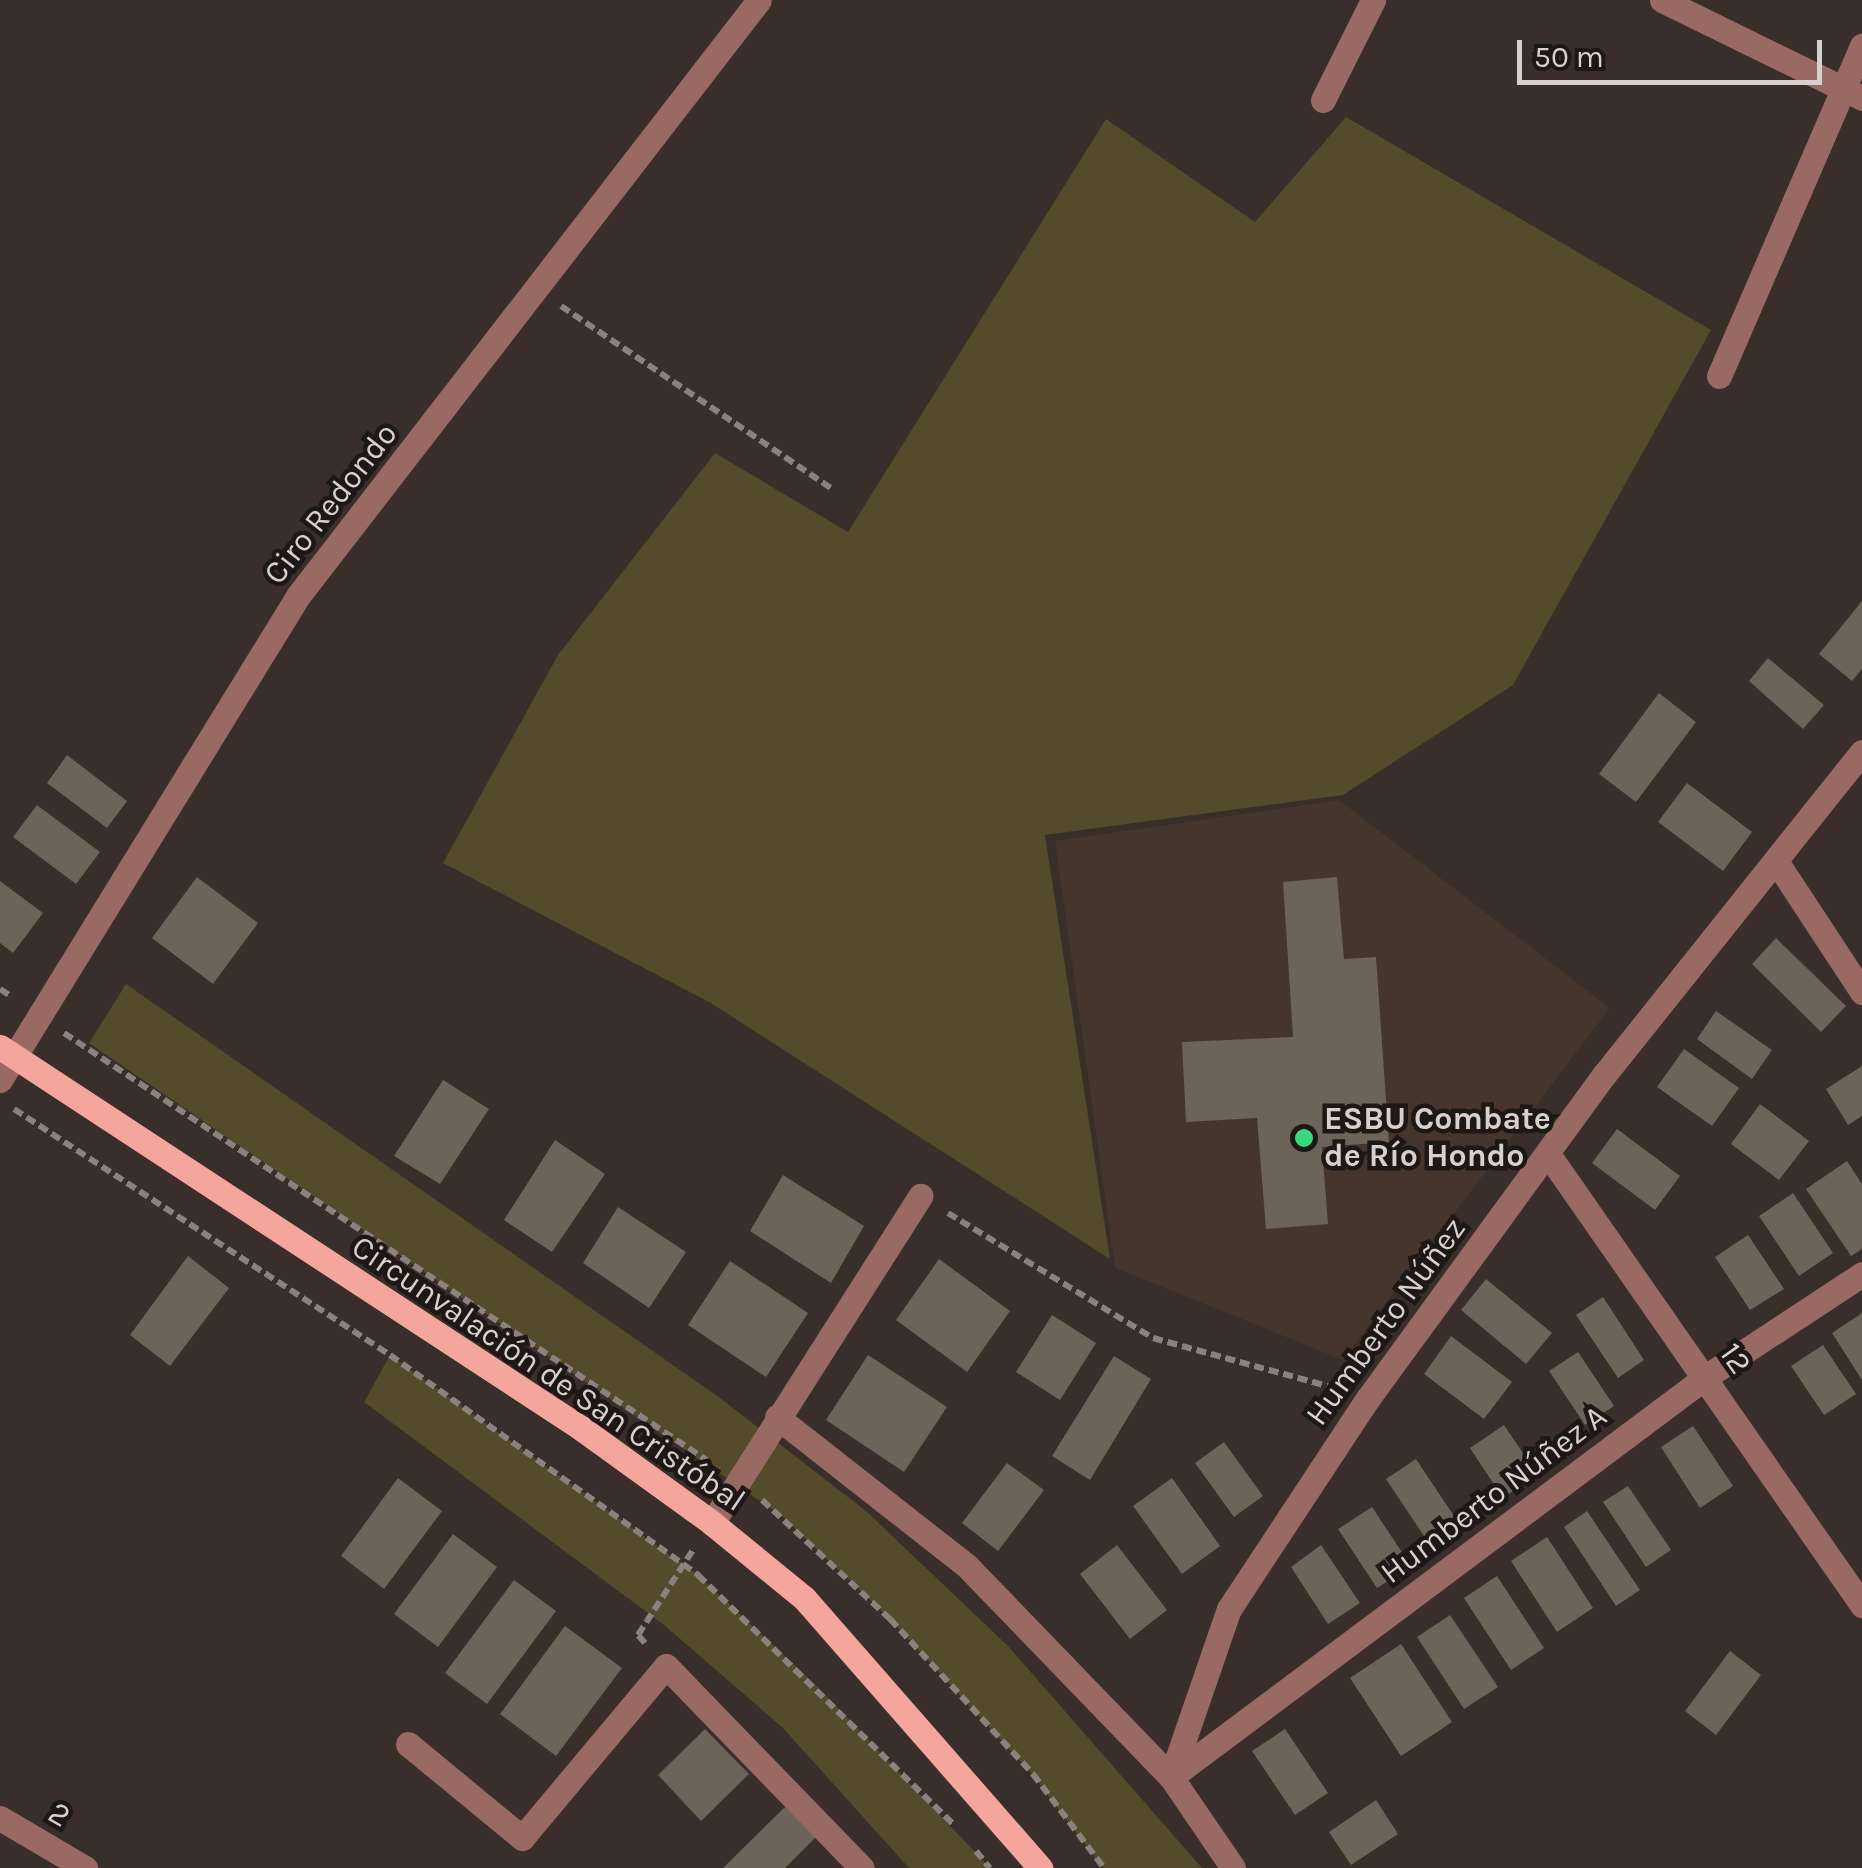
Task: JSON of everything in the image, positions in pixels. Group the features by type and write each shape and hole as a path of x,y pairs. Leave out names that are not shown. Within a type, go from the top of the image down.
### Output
{"main road":[{"name":"Circunvalación de San Cristóbal","path":"7,1051 581,1428 712,1523 804,1598 1040,1868"}],"street":[{"name":"Ciro Redondo","path":"0,1080 7,1051 298,596 538,291 759,0"},
{"path":"1323,100 1373,0"},
{"path":"1662,0 1852,93"},
{"path":"1719,376 1852,93 1862,46"},
{"name":"Humberto Núñez","path":"1171,1776 1229,1609 1368,1397 1548,1154 1862,752"},
{"path":"1776,862 1862,992"},
{"name":"12","path":"1548,1154 1707,1376 1862,1605"},
{"path":"712,1523 920,1196"},
{"name":"Humberto Núñez A","path":"1171,1776 1707,1376 1862,1274"},
{"path":"776,1417 968,1566 1171,1776 1233,1868"},
{"path":"408,1744 522,1838 666,1666 862,1868"},
{"name":"2","path":"0,1818 85,1868"}],"path":[{"path":"538,291 834,490"},
{"path":"0,1100 390,1355 684,1564 821,1690 960,1832"},
{"path":"920,1196 1153,1338 1368,1397"},
{"path":"666,1666 638,1635 712,1523"},
{"path":"970,1844 990,1868"}],"shaded area":[{"path":"1346,117 1711,330 1513,685 1343,795 1045,835 1110,1259 709,1002 443,863 558,655 715,453 848,532 1106,119 1255,222"},
{"name":"ESBU Combate de Río Hondo","path":"1339,800 1610,1008 1343,1360 1115,1268 1055,841"},
{"path":"126,984 716,1395 866,1511 1008,1646 1202,1868 1103,1868 1032,1774 890,1619 782,1516 89,1043"},
{"path":"390,1355 698,1575 821,1690 990,1868 909,1868 783,1728 664,1625 364,1402"}],"building":[{"path":"1862,601 1862,669 1852,681 1819,654"},
{"path":"1768,658 1824,705 1803,729 1749,681"},
{"path":"1659,693 1696,722 1636,802 1599,774"},
{"path":"67,755 127,801 107,828 47,783"},
{"path":"1687,783 1752,832 1723,871 1658,822"},
{"path":"37,805 100,852 76,884 13,837"},
{"path":"197,877 258,923 213,984 152,938"},
{"path":"1337,877 1344,959 1376,957 1389,1142 1322,1147 1328,1224 1266,1229 1257,1118 1186,1122 1182,1042 1293,1037 1283,882"},
{"path":"0,881 43,913 13,953 0,943"},
{"path":"1776,938 1846,1006 1821,1032 1752,964"},
{"path":"1716,1011 1772,1050 1752,1079 1697,1039"},
{"path":"1684,1049 1739,1088 1712,1126 1657,1087"},
{"path":"1862,1066 1862,1116 1848,1125 1826,1089"},
{"path":"443,1080 489,1109 440,1184 394,1156"},
{"path":"1760,1104 1809,1141 1779,1180 1731,1144"},
{"path":"1617,1129 1680,1176 1655,1210 1592,1163"},
{"path":"555,1140 605,1174 552,1252 504,1220"},
{"path":"1847,1161 1862,1184 1862,1249 1851,1256 1806,1189"},
{"path":"783,1175 864,1226 831,1283 750,1231"},
{"path":"1793,1193 1833,1253 1799,1276 1759,1216"},
{"path":"618,1207 686,1252 649,1308 583,1263"},
{"path":"1748,1235 1784,1289 1750,1310 1715,1257"},
{"path":"188,1256 229,1288 170,1366 130,1335"},
{"path":"939,1259 1010,1311 967,1372 896,1320"},
{"path":"730,1261 808,1313 766,1377 688,1325"},
{"path":"1486,1279 1552,1333 1526,1364 1461,1310"},
{"path":"1603,1297 1644,1360 1618,1378 1576,1315"},
{"path":"1862,1313 1862,1380 1832,1333"},
{"path":"1052,1315 1096,1343 1060,1400 1016,1372"},
{"path":"1451,1336 1512,1382 1484,1419 1424,1374"},
{"path":"1823,1345 1856,1394 1824,1415 1791,1366"},
{"path":"1578,1352 1614,1406 1585,1425 1549,1371"},
{"path":"868,1355 947,1407 904,1472 826,1420"},
{"path":"1114,1356 1151,1379 1090,1480 1052,1456"},
{"path":"1504,1425 1537,1474 1503,1498 1470,1448"},
{"path":"1693,1426 1733,1486 1700,1508 1661,1447"},
{"path":"1224,1442 1263,1496 1234,1517 1195,1463"},
{"path":"1416,1459 1456,1519 1426,1539 1386,1479"},
{"path":"1007,1463 1044,1490 998,1551 962,1523"},
{"path":"398,1478 442,1511 384,1589 341,1556"},
{"path":"1172,1478 1220,1546 1182,1574 1133,1506"},
{"path":"1628,1486 1671,1550 1646,1567 1603,1502"},
{"path":"1372,1507 1411,1566 1377,1588 1338,1529"},
{"path":"1587,1511 1640,1590 1616,1606 1564,1527"},
{"path":"453,1534 497,1567 438,1647 394,1614"},
{"path":"1547,1537 1593,1608 1557,1632 1511,1561"},
{"path":"1117,1545 1167,1610 1130,1639 1080,1574"},
{"path":"1321,1545 1360,1603 1328,1624 1291,1567"},
{"path":"1497,1576 1544,1648 1511,1670 1464,1598"},
{"path":"514,1580 556,1611 487,1704 445,1673"},
{"path":"1450,1615 1498,1687 1464,1709 1417,1637"},
{"path":"565,1626 622,1668 556,1756 500,1714"},
{"path":"1401,1644 1452,1722 1401,1756 1350,1678"},
{"path":"1730,1651 1761,1675 1716,1735 1685,1711"},
{"path":"705,1729 749,1774 701,1821 658,1775"},
{"path":"1285,1729 1328,1793 1295,1815 1252,1751"},
{"path":"1376,1800 1398,1834 1351,1865 1329,1832"},
{"path":"786,1806 816,1837 785,1868 723,1868"}],"place":[{"name":"ESBU Combate de Río Hondo","path":"1304,1138"}]}
